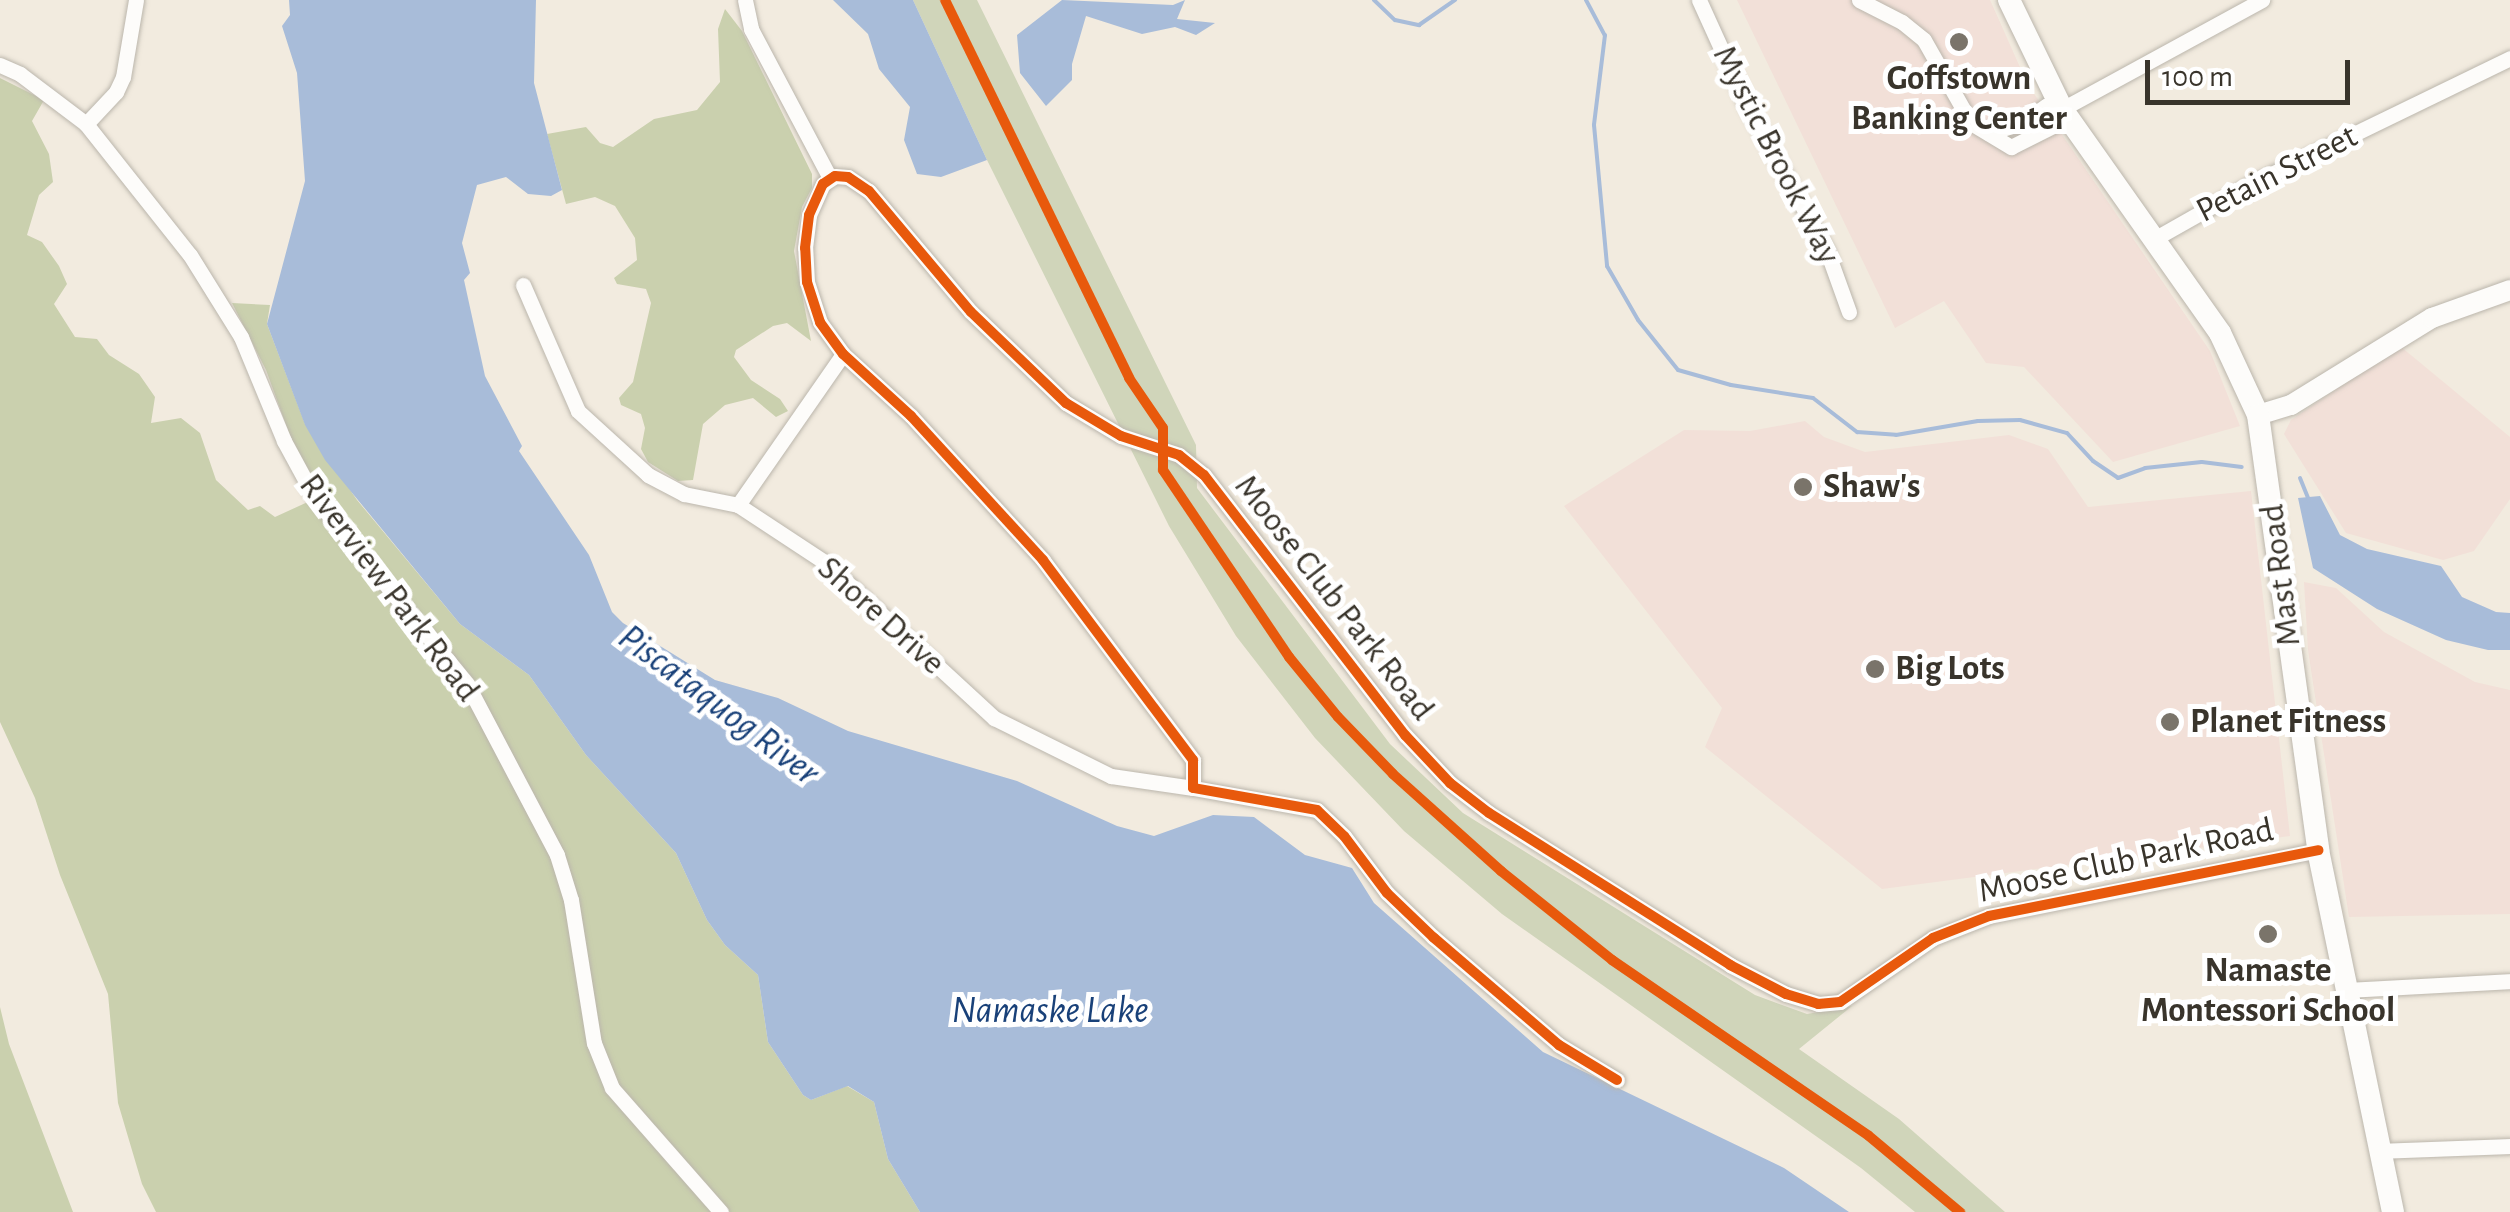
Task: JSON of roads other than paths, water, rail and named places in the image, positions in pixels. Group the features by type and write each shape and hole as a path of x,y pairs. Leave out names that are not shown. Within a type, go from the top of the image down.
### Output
{"main road":[{"name":"Mast Road","path":"2009,0 2062,109 2220,334 2258,415 2318,850 2393,1212"}],"street":[{"path":"86,124 116,92 123,77 136,0"},
{"path":"745,0 751,29 830,178 812,204 805,266 814,311 844,354 911,416 1044,560 1192,760 1193,788 1317,810 1405,912 1559,1045 1617,1080"},
{"name":"Mystic Brook Way","path":"1700,0 1747,106 1826,250 1849,312"},
{"path":"1859,0 1902,22 1924,40 1971,123 2011,148 2054,125 2062,109 2262,0"},
{"name":"Petain Street","path":"2154,239 2253,183 2510,58"},
{"name":"Riverview Park Road","path":"0,65 20,74 86,124 217,295 315,498 467,684 558,855 571,900 594,1043 612,1088 721,1212"},
{"path":"1988,132 2020,124 2046,106 2062,109"},
{"name":"Moose Club Park Road","path":"830,178 848,177 869,192 971,312 1053,394 1092,422 1179,455 1204,475 1377,701 1450,783 1489,813 1730,966 1786,994 1818,1004 1840,1002 1933,938 1988,916 2318,850"},
{"path":"523,285 570,398 588,422 661,484 707,500 738,505 844,354"},
{"path":"2258,415 2291,405 2432,318 2510,290"},
{"name":"Shore Drive","path":"738,505 850,582 994,718 1111,776 1193,788"},
{"path":"2345,990 2510,981"},
{"path":"2378,1151 2510,1146"}],"water":[{"name":"Namaske Lake","path":"289,0 536,0 534,83 562,190 551,196 528,194 506,177 477,185 462,243 470,273 464,280 485,376 522,446 519,451 589,555 612,612 623,623 715,680 778,698 848,731 1017,781 1117,826 1154,836 1213,815 1254,817 1305,855 1352,868 1374,903 1543,1052 1784,1168 1849,1212 920,1212 888,1159 874,1102 848,1086 811,1100 803,1095 768,1042 758,975 725,945 707,920 676,853 586,755 529,675 460,624 325,460 305,425 267,324 305,181 297,73 282,26 290,15"},
{"path":"833,0 913,0 987,160 941,177 917,174 904,140 910,107 879,69 868,34"},
{"path":"1062,0 1173,5 1185,0 1177,19 1215,23 1196,35 1175,27 1142,34 1086,16 1072,64 1072,80 1046,106 1020,73 1017,35"},
{"path":"2320,496 2340,535 2367,549 2441,566 2462,597 2496,612 2510,613 2510,650 2488,650 2446,640 2377,609 2313,568 2298,498"}],"waterway":[{"path":"1374,0 1395,20 1419,25 1455,0"},
{"path":"1586,0 1605,35 1594,125 1607,266 1638,320 1678,370 1731,385 1813,398 1857,432 1896,435 1978,421 2020,420 2067,433 2093,461 2118,478 2145,468 2202,462 2242,467"},
{"path":"2300,478 2309,500"}],"place":[{"name":"Goffstown Banking Center","path":"1959,42"},
{"name":"Shaw's","path":"1803,487"},
{"name":"Big Lots","path":"1875,669"},
{"name":"Planet Fitness","path":"2170,722"},
{"name":"Namaste Montessori School","path":"2268,934"}],"water label":[{"name":"Piscataquog River","path":"718,706"}]}
